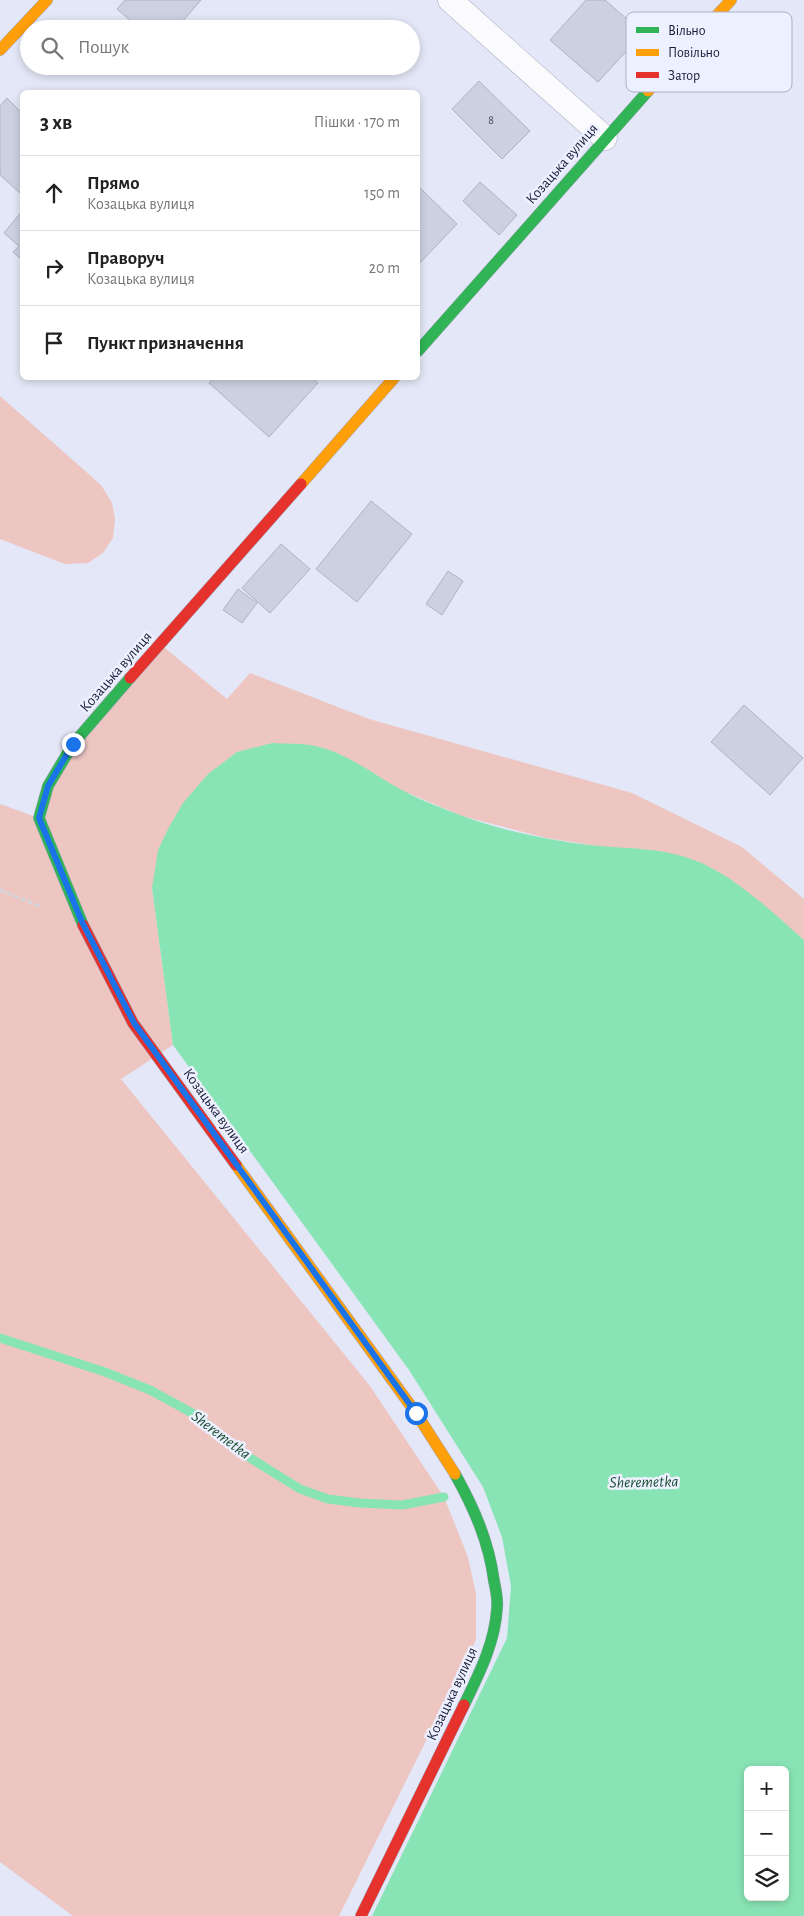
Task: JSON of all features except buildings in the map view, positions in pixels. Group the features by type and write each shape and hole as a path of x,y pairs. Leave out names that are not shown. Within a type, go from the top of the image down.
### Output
{"street":[{"path":"28,20 47,0"},
{"path":"450,0 605,138"},
{"name":"Козацька вулиця","path":"720,12 731,0"},
{"path":"0,50 20,29"},
{"name":"Козацька вулиця","path":"420,349 647,92"},
{"name":"Козацька вулиця","path":"361,1916 482,1668 492,1640 497,1607 494,1570 486,1542 459,1480 416,1413 134,1023 82,922 39,818 48,786 73,744 392,380"}],"shaded area":[{"path":"0,396 101,485 112,503 115,519 113,538 103,553 88,563 65,564 0,539"},
{"path":"160,644 227,699 250,673 369,719 632,793 742,847 804,899 804,940 781,920 591,845 546,838 462,816 408,793 152,888 173,1045 121,1079 370,1386 444,1497 468,1557 476,1594 476,1640 339,1916 73,1916 0,1862 0,804 39,818 48,786"}],"water":[{"path":"272,743 305,744 323,748 349,759 420,799 491,825 524,834 558,840 655,851 694,860 738,884 804,940 804,1916 372,1916 507,1638 511,1586 502,1537 483,1487 409,1370 173,1045 152,888 158,850 169,827 183,803 208,774 237,752"}],"waterway":[{"name":"Sheremetka","path":"0,1338 105,1372 150,1390 194,1414 247,1456 300,1489 328,1499 360,1503 402,1505 444,1497"}],"traffic: fast":[{"path":"420,349 647,92"},
{"path":"83,925 39,818 48,786 73,744 130,678"},
{"path":"455,1474 484,1539 492,1567 497,1601 496,1621 490,1646 464,1705"}],"traffic: slow":[{"path":"28,20 47,0"},
{"path":"720,12 731,0"},
{"path":"0,50 20,29"},
{"path":"301,484 392,380"},
{"path":"236,1165 416,1413 455,1474"}],"traffic: jam":[{"path":"130,678 301,484"},
{"path":"83,925 133,1023 236,1165"},
{"path":"361,1916 464,1705"}],"route":[{"path":"73,744 48,786 39,818 82,922 134,1023 416,1413"}]}
